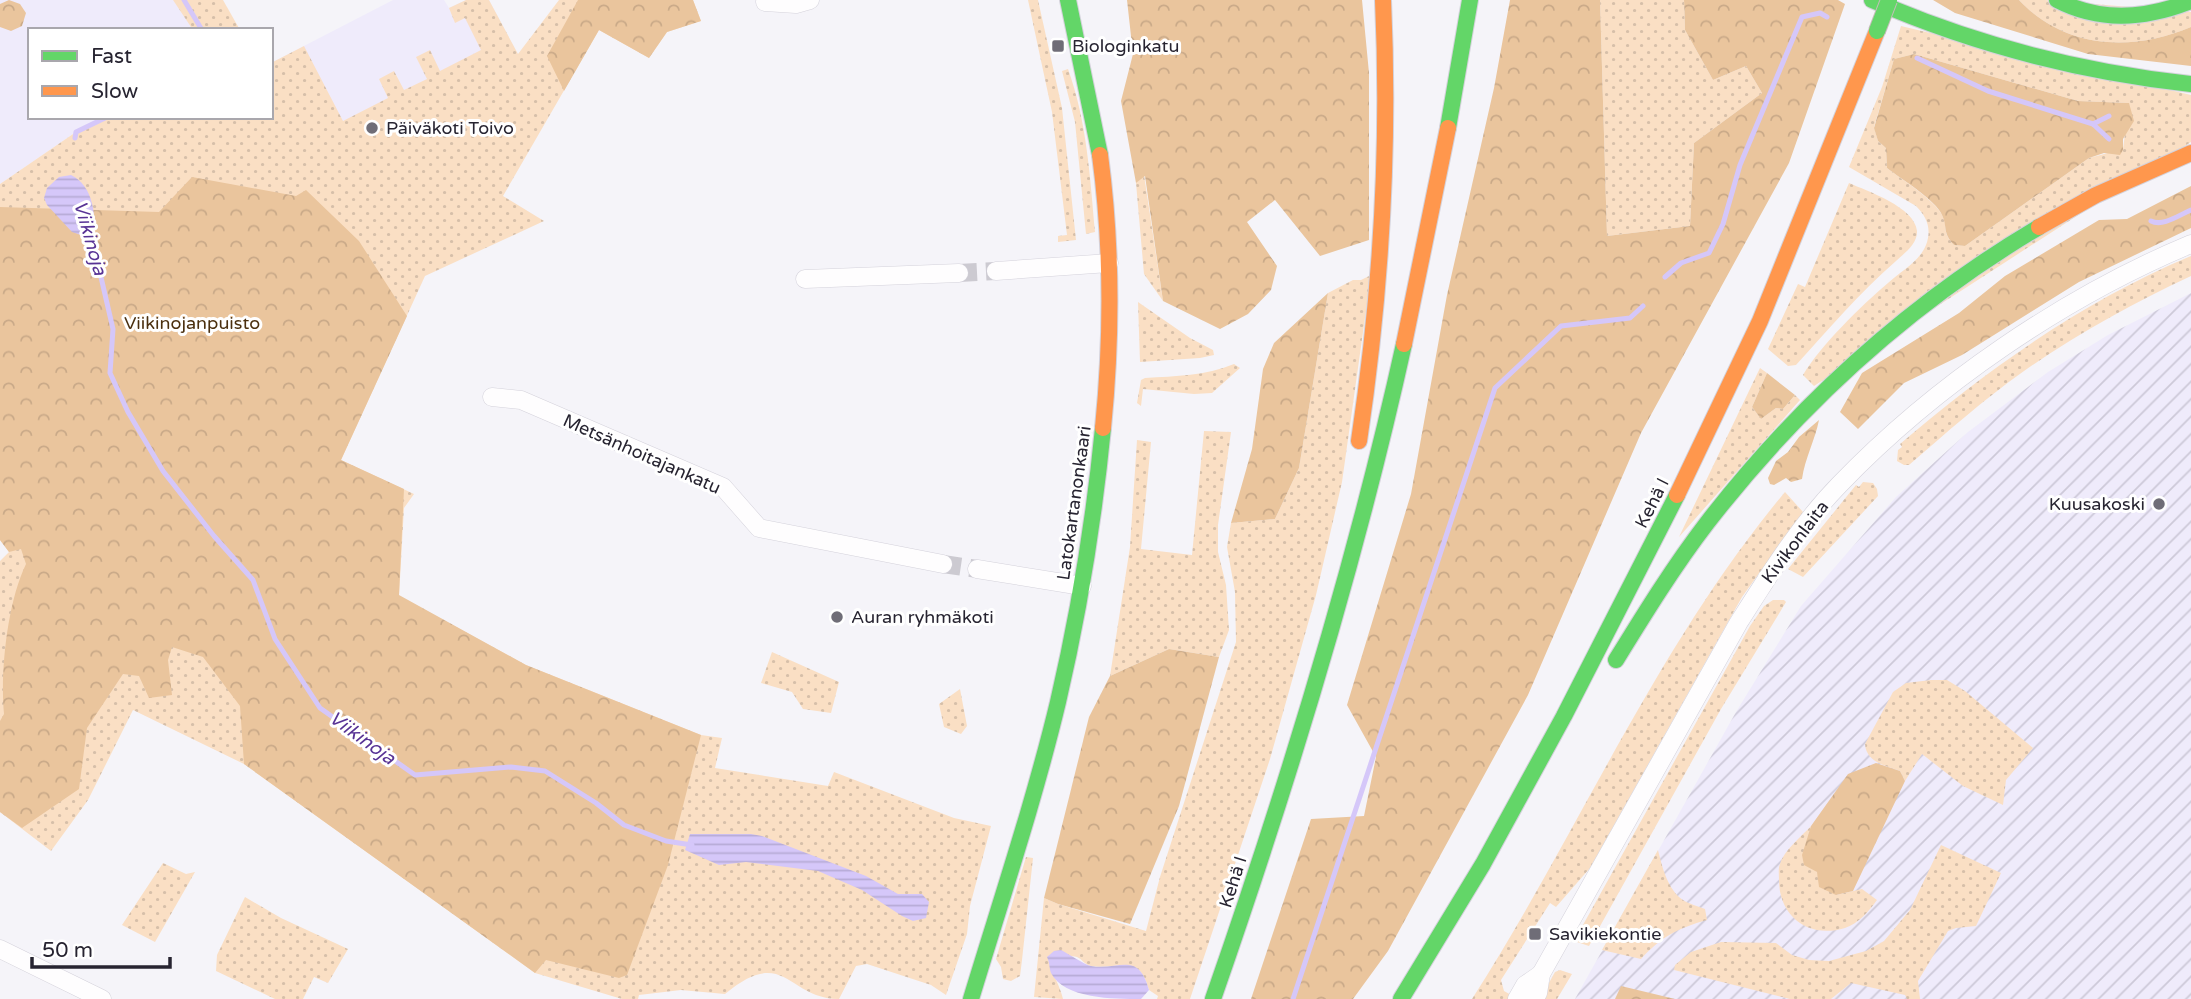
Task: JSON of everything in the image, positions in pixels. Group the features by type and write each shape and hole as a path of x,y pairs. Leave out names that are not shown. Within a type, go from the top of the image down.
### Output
{"main road":[{"name":"Latokartanonkaari","path":"971,999 1040,774 1060,692 1083,586 1107,392 1109,263 1105,200 1093,109 1068,0"},
{"path":"1356,460 1371,369 1384,246 1388,83 1383,0"},
{"name":"Kehä I","path":"1213,999 1308,712 1340,603 1414,296 1470,0"},
{"path":"1872,0 1910,18 1989,46 2139,79 2191,84"},
{"path":"1877,31 1880,0"},
{"name":"Kehä I","path":"1401,999 1483,864 1564,716 1691,469 1760,321 1888,0"},
{"path":"2057,0 2064,5 2124,17 2169,10 2191,1"},
{"path":"1608,676 1642,616 1715,511 1792,420 1848,365 1940,291 2018,239 2113,187 2191,153"},
{"path":"1340,603 1344,526"},
{"path":"1483,864 1580,722"}],"street":[{"path":"765,2 796,4 810,0"},
{"name":"Kivikonlaita","path":"1534,999 1538,993 1541,974 1740,622 1769,575 1837,486 1924,408 2032,328 2100,287 2191,244"},
{"path":"996,271 1109,263"},
{"path":"805,279 959,273"},
{"name":"Metsänhoitajankatu","path":"492,397 522,400 723,487 759,528 943,564"},
{"path":"977,569 1083,586"},
{"path":"0,949 102,999"},
{"name":"Kivikonlaita","path":"1517,999 1525,985 1541,974"}],"shaded area":[{"path":"0,0 183,0 200,28 28,28 28,119 103,119 76,132 0,184"},
{"name":"Päiväkoti Toivo","path":"393,0 444,0 449,8 466,0 489,0 518,55 400,203 273,65 273,62"},
{"path":"2191,293 2191,999 1575,999 1736,712 1801,606 1896,497 1968,432 2048,372 2108,335"}],"green space":[{"path":"9,0 20,4 26,13 22,26 11,31 0,27 0,4"},
{"path":"173,0 223,0 239,28 192,28"},
{"name":"Viikinojanpuisto","path":"466,0 489,0 518,54 559,0 693,0 701,21 667,32 649,58 599,30 503,196 544,221 425,276 341,460 414,494 404,508 399,596 526,665 701,735 722,738 715,768 828,786 834,772 954,818 991,826 970,906 967,934 946,995 931,985 867,964 856,966 839,999 822,997 774,974 761,974 745,980 725,994 681,990 639,995 638,999 622,999 535,973 244,764 133,710 88,800 51,851 0,812 0,561 9,552 0,540 0,184 76,132 103,119 273,119 273,62 304,46 343,121 388,98 379,79 394,71 404,90 427,79 416,57 430,50 440,71 481,50 465,18 455,23 449,8"},
{"path":"578,0 693,0 701,21 667,32 649,58 599,30 564,91 547,56"},
{"path":"1028,0 1038,0 1062,108 1076,240 1058,242 1058,236 1067,235 1052,112"},
{"path":"1127,0 1362,0 1369,73 1369,240 1320,256 1275,200 1247,222 1277,266 1271,290 1248,314 1220,329 1163,301 1145,176 1136,183 1121,101 1133,54"},
{"path":"1510,0 1600,0 1607,236 1690,226 1694,143 1762,93 1746,66 1713,80 1685,30 1684,0 1838,0 1845,4 1789,163 1641,433 1528,695 1388,951 1353,999 1251,999 1311,819 1364,816 1376,757 1347,705 1411,494 1447,295 1494,88"},
{"path":"1600,0 1684,0 1685,30 1713,80 1746,66 1762,93 1694,143 1690,226 1607,236"},
{"path":"1933,0 2019,0 2037,16 2057,28 2078,37 2100,41 2146,40 2191,27 2191,66 2088,54 1955,13"},
{"path":"2019,0 2191,12 2191,27 2146,40 2100,41 2078,37 2057,28 2037,16"},
{"path":"1901,26 2191,95 2191,142 1814,386 1803,375 1820,351 1866,303 1914,261 1923,251 1928,239 1927,224 1916,206 1849,167 1882,87","holes":["1914,54 2078,101 2129,103 2123,149 2089,158 1965,246 1954,245 1946,233 1938,209 1887,168 1886,148 1878,141 1874,127 1894,59"]},
{"path":"1914,54 2078,101 2129,103 2134,121 2123,139 2123,150 2120,155 2104,153 2089,158 1965,246 1954,245 1948,237 1944,219 1938,209 1926,196 1887,168 1886,148 1878,141 1874,128 1894,59"},
{"path":"1068,69 1080,109 1089,170 1095,232 1086,234 1075,122 1062,71"},
{"path":"1144,175 1163,301 1144,274 1136,183"},
{"name":"Viikinojanpuisto","path":"192,177 296,196 306,190 359,241 407,316 341,460 404,489 399,595 526,665 701,735 668,865 627,975 619,978 546,960 535,973 244,764 240,706 203,657 172,647 168,660 172,695 149,698 139,676 123,674 87,728 79,789 22,828 0,812 0,721 4,714 6,638 14,598 26,564 21,549 9,552 0,540 0,207 159,212"},
{"path":"1849,183 1899,207 1914,222 1917,235 1907,251 1857,298 1796,365 1788,366 1768,349 1798,284 1805,287"},
{"path":"2191,186 2191,228 2079,282 1962,355 1904,383 1858,429 1840,412 1862,373 1959,313 2005,276 2099,220 2127,219"},
{"path":"2191,256 2191,276 2064,344 1994,393 1909,465 1897,461 1898,450 1902,447 1900,444 2002,363 2112,294"},
{"path":"1371,275 1342,482 1316,595 1270,759 1190,999 1157,999 1158,996 1149,990 1145,978 1134,967 1091,966 1071,956 1050,961 1063,999 1034,997 1044,898 1146,931 1160,877 1236,642 1235,592 1227,547 1231,523 1275,519 1299,468 1328,293 1353,280 1361,280"},
{"path":"1328,293 1299,468 1275,519 1231,523 1252,449 1263,369 1274,343"},
{"path":"1138,302 1190,338 1213,350 1214,355 1140,362"},
{"path":"1234,364 1240,368 1212,393 1143,389 1141,406 1137,403 1141,380 1145,378 1201,373"},
{"path":"1760,368 1767,373 1752,407 1761,419 1776,408 1783,409 1795,395 1800,400 1679,537"},
{"path":"1767,373 1795,395 1783,409 1776,408 1761,419 1752,407"},
{"path":"1819,420 1802,479 1791,482 1786,478 1774,485 1770,484 1768,478 1776,461"},
{"path":"1204,431 1231,432 1218,525 1218,552 1226,585 1229,630 1219,657 1169,649 1110,676 1130,547 1137,440 1151,442 1141,549 1192,555"},
{"path":"1863,482 1873,483 1878,496 1803,577 1788,569 1856,485 1859,487"},
{"path":"1785,492 1803,512 1742,597 1590,868 1556,907 1550,903 1501,980 1504,991 1513,996 1511,999 1472,999 1697,612 1739,551"},
{"path":"1773,600 1786,602 1721,709 1589,946 1574,941 1750,626 1764,606"},
{"path":"1169,649 1219,657 1179,806 1130,924 1044,898 1089,717 1110,676"},
{"path":"772,652 839,682 831,713 803,709 792,692 761,683"},
{"path":"1947,680 1965,691 2033,748 2006,780 2003,805 1963,786 1922,754 1905,781 1900,771 1873,759 1866,750 1865,744 1893,692 1906,683"},
{"path":"960,689 967,726 961,734 944,727 939,704"},
{"path":"1876,763 1900,771 1905,781 1853,891 1836,895 1819,887 1817,872 1804,865 1802,855 1811,826 1848,774"},
{"path":"1811,826 1803,855 1836,895 1862,889 1877,900 1859,920 1845,928 1820,930 1798,922 1784,905 1780,893 1779,866 1782,859"},
{"path":"1941,845 2001,873 1976,926 1948,931 1918,981 1920,999 1907,999 1905,995 1851,983 1831,999 1790,999 1674,970 1675,965 1691,952 1721,942 1776,943 1792,955 1809,960 1829,961 1866,951 1884,941 1910,910"},
{"path":"1658,850 1673,890 1685,901 1705,909 1707,920 1671,934 1641,959 1602,950"},
{"path":"1026,857 1033,858 1022,960 1020,976 1011,981 1003,979 996,959"},
{"path":"163,863 186,874 195,872 155,942 122,925"},
{"path":"245,897 281,918 348,949 328,983 314,977 303,999 275,999 216,971 217,955"},
{"path":"1560,970 1572,974 1557,999 1540,999 1555,972"},
{"path":"1621,986 1675,999 1615,999"}],"water":[{"path":"71,175 84,186 92,202 93,239 72,232 47,205 44,198 47,188 59,177"},
{"path":"690,834 762,836 866,876 898,894 922,894 929,902 926,918 913,921 862,890 818,871 746,862 719,865 685,850"},
{"path":"1061,950 1091,966 1133,966 1139,970 1149,990 1141,999 1130,999 1091,996 1067,988 1057,982 1051,973 1047,957 1054,951"}],"waterway":[{"name":"Viikinoja","path":"184,0 201,28"},
{"path":"1665,277 1681,263 1709,253 1723,224 1740,165 1802,17 1820,13 1827,17"},
{"path":"1917,58 1988,91 2093,124 2109,116"},
{"name":"Viikinoja","path":"75,138 76,132 103,119"},
{"path":"2093,124 2109,139"},
{"path":"2151,221 2161,223 2191,210"},
{"name":"Viikinoja","path":"91,234 113,329 110,373 128,412 163,471 253,580 275,639 320,708 415,775 511,767 545,771 596,803 624,825 666,841 692,845"},
{"path":"1293,999 1495,388 1561,326 1630,318 1643,306"}],"tunnel":[{"path":"959,273 996,271"},
{"path":"943,564 977,569"}],"traffic: fast":[{"path":"1068,0 1100,155"},
{"path":"1448,128 1470,0"},
{"path":"1872,0 1950,30 2029,54 2109,72 2191,84"},
{"path":"1877,31 1889,0"},
{"path":"2057,0 2090,12 2124,16 2157,12 2191,1"},
{"path":"1616,660 1671,573 1707,523 1780,437 1819,397 1901,323 1945,289 2039,227"},
{"path":"1213,999 1268,837 1342,592 1404,344"},
{"path":"971,999 1028,814 1058,702 1085,566 1103,428"},
{"path":"1401,999 1483,864 1564,716 1677,495"}],"traffic: slow":[{"path":"1359,441 1373,331 1382,221 1385,111 1383,0"},
{"path":"1677,495 1760,321 1877,31"},
{"path":"1404,344 1448,128"},
{"path":"2039,227 2096,195 2191,153"},
{"path":"1100,155 1107,223 1109,292 1103,428"}],"place":[{"name":"Biologinkatu","path":"1058,46"},
{"name":"Päiväkoti Toivo","path":"372,128"},
{"name":"Kuusakoski","path":"2159,504"},
{"name":"Auran ryhmäkoti","path":"837,617"},
{"name":"Savikiekontie","path":"1535,934"}]}
